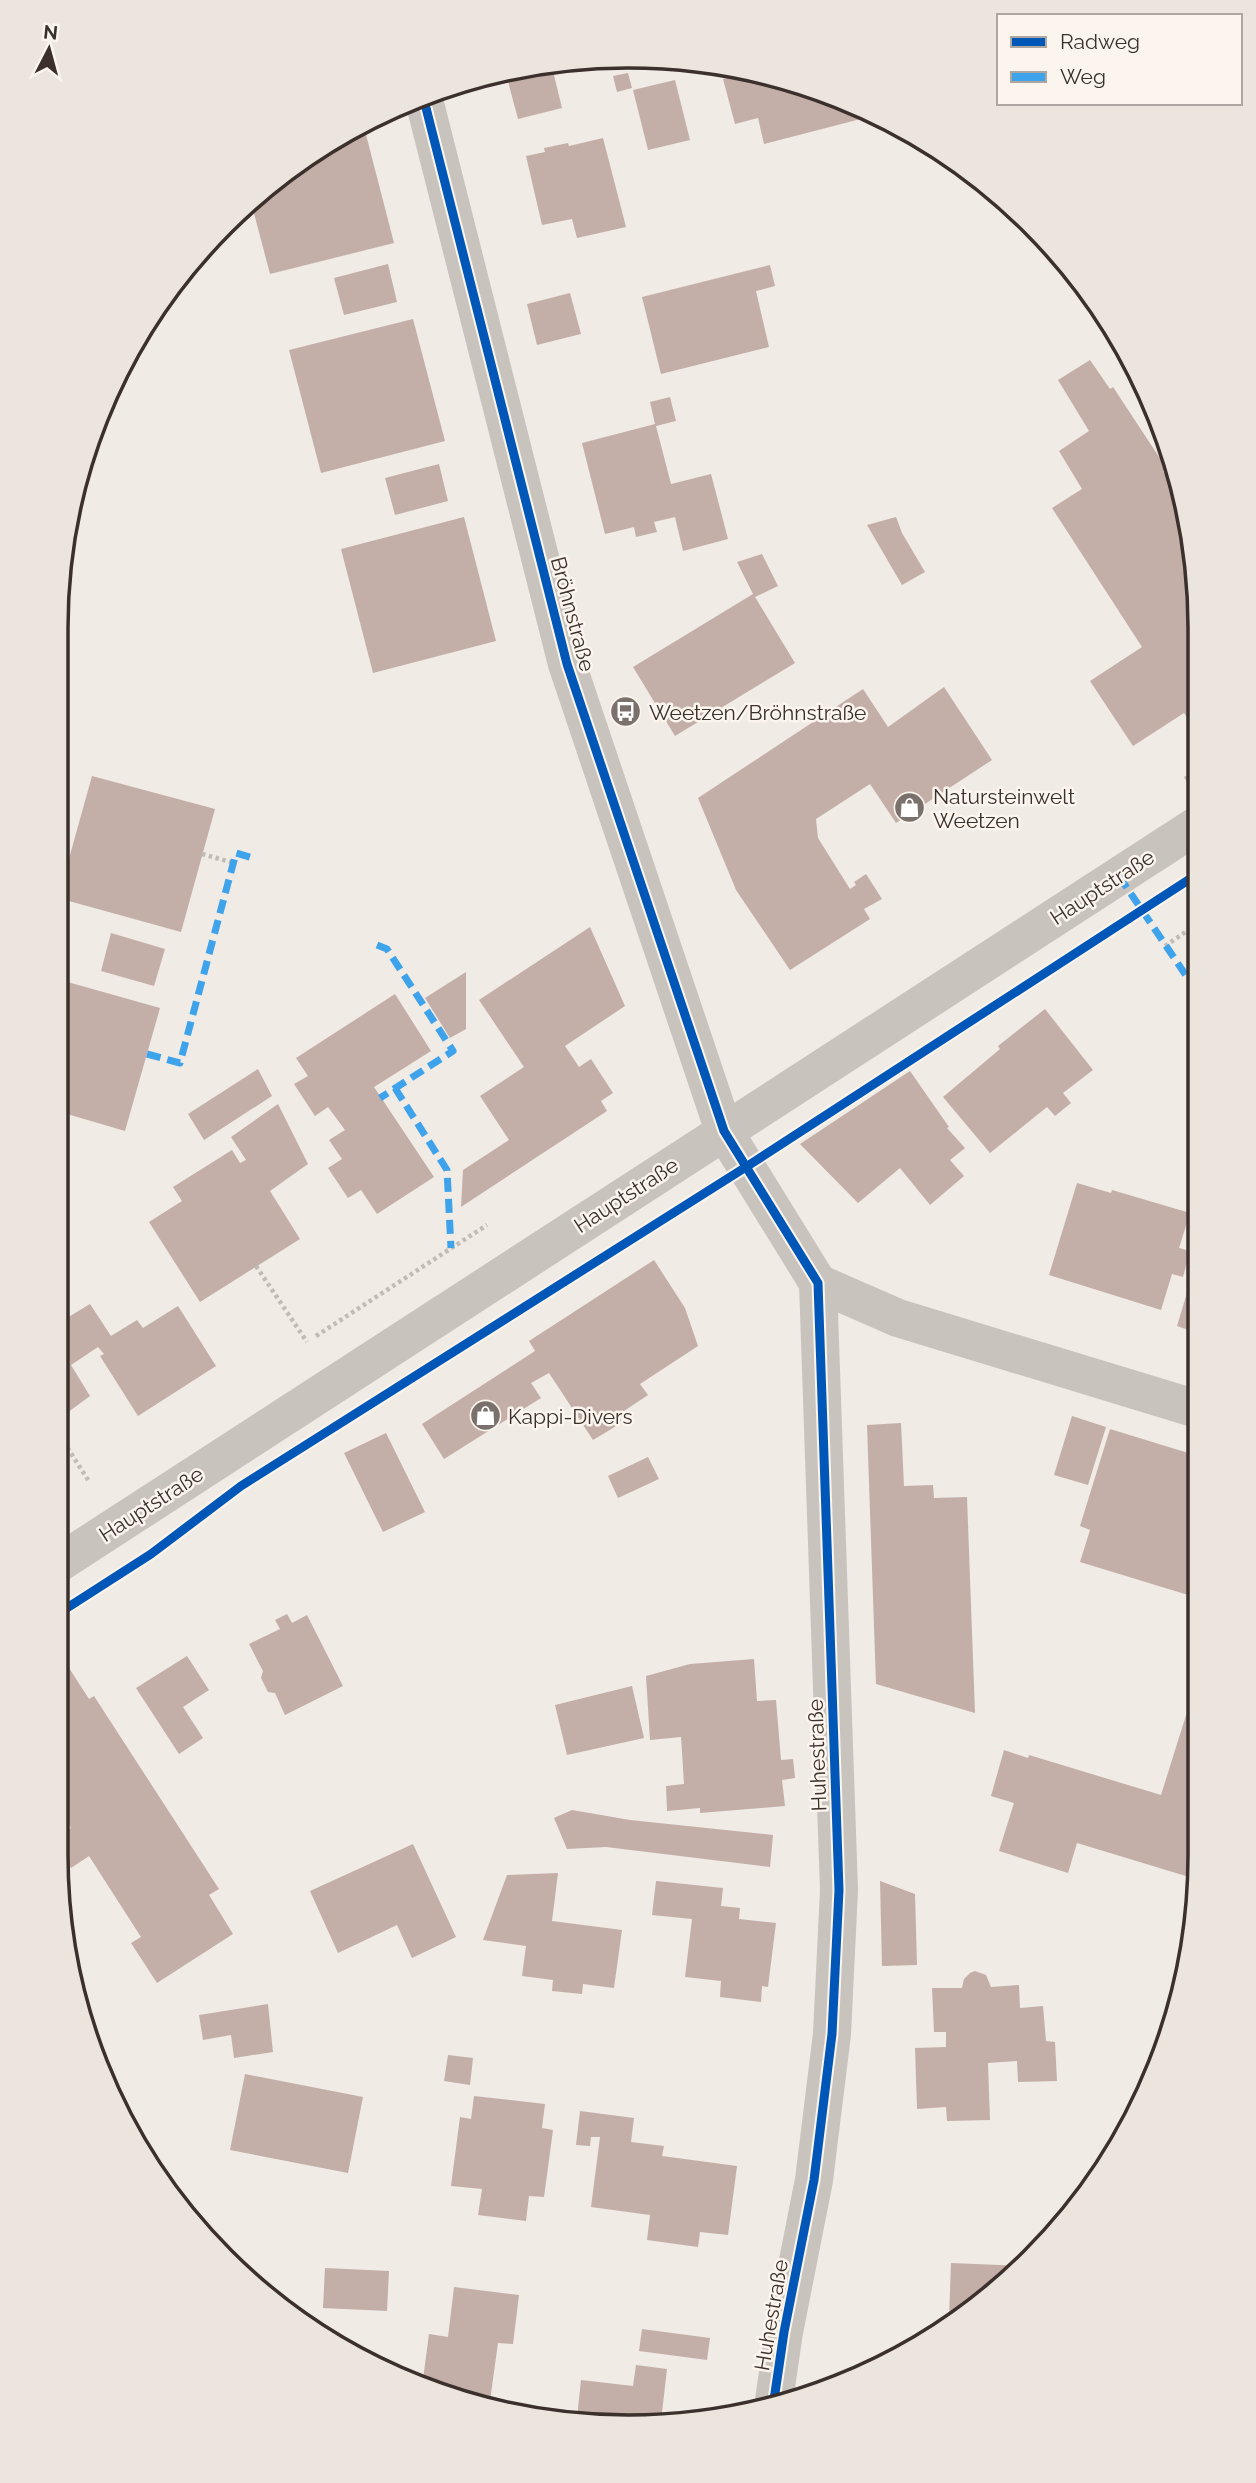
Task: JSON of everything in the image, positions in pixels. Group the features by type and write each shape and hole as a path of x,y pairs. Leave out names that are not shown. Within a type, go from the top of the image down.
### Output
{"street":[{"name":"Bröhnstraße","path":"426,107 567,664 724,1131"},
{"name":"Hauptstraße","path":"68,1557 1188,831"},
{"name":"Huhestraße","path":"724,1131 818,1283 839,1890 829,2060 814,2179 784,2332 775,2395"},
{"path":"818,1283 898,1318 1188,1406"}],"path":[{"path":"202,854 234,863"},
{"path":"1165,946 1188,931"},
{"path":"256,1266 307,1342"},
{"path":"68,1449 90,1483"}],"building":[{"path":"554,73 562,108 518,119 508,81"},
{"path":"628,73 632,88 617,92 613,76"},
{"path":"728,78 773,87 860,119 764,144 758,118 735,124 723,79"},
{"path":"675,80 690,140 648,150 633,90"},
{"path":"366,134 394,243 270,274 254,212 317,163"},
{"path":"603,138 626,227 577,238 572,219 542,225 526,156 545,152 544,148 568,143 569,146"},
{"path":"388,264 397,302 344,315 334,278"},
{"path":"770,265 775,286 756,291 769,347 661,374 642,297"},
{"path":"570,293 581,334 537,345 527,304"},
{"path":"413,319 445,441 321,473 289,350"},
{"path":"1090,360 1110,389 1113,387 1162,462 1177,519 1187,591 1188,719 1184,713 1133,746 1090,681 1142,647 1052,508 1082,489 1059,451 1089,431 1058,380"},
{"path":"670,397 676,421 656,426 671,484 711,474 728,539 683,551 675,517 654,522 657,532 636,537 634,527 605,534 582,443 655,424 650,402"},
{"path":"439,464 448,501 395,515 385,478"},
{"path":"464,517 496,641 373,673 341,549"},
{"path":"896,517 902,533 925,572 902,585 867,525"},
{"path":"762,554 778,586 755,597 795,663 675,736 633,667 753,594 737,562"},
{"path":"944,687 992,760 896,823 870,784 816,819 818,838 850,889 856,885 854,882 866,874 882,899 864,909 870,919 790,970 736,890 698,798 863,689 888,727"},
{"path":"92,776 215,809 181,932 68,901 68,862"},
{"path":"590,927 625,1006 565,1046 579,1067 591,1059 613,1093 601,1101 607,1111 461,1207 463,1170 509,1140 480,1096 524,1067 479,1000"},
{"path":"111,933 165,949 154,986 101,971"},
{"path":"466,972 466,1029 450,1038 425,998"},
{"path":"68,982 160,1008 125,1131 68,1114"},
{"path":"395,994 431,1051 374,1087 434,1177 377,1214 361,1190 348,1198 328,1168 342,1159 329,1140 345,1130 328,1107 315,1116 294,1084 308,1076 296,1058"},
{"path":"1045,1009 1093,1070 1063,1093 1071,1103 1055,1116 1047,1107 990,1153 943,1097 1000,1049 998,1046"},
{"path":"258,1069 272,1096 204,1140 188,1114"},
{"path":"910,1071 949,1127 947,1128 965,1148 950,1160 964,1176 930,1205 900,1168 858,1203 800,1144"},
{"path":"278,1104 308,1164 270,1191 300,1239 200,1302 149,1222 182,1201 173,1187 232,1150 240,1163 246,1160 231,1137"},
{"path":"1077,1183 1111,1193 1112,1190 1188,1212 1179,1248 1188,1250 1183,1277 1172,1274 1161,1310 1049,1275"},
{"path":"654,1260 685,1308 698,1346 640,1384 648,1395 618,1415 623,1422 593,1440 549,1373 531,1383 541,1398 444,1459 422,1424 535,1351 529,1341"},
{"path":"1188,1290 1188,1330 1177,1326"},
{"path":"90,1304 111,1336 137,1320 143,1328 178,1306 216,1366 138,1416 100,1356 104,1354 98,1347 71,1365 90,1396 68,1412 68,1317"},
{"path":"1072,1416 1106,1427 1088,1485 1054,1475"},
{"path":"901,1423 904,1486 933,1485 934,1498 967,1497 975,1713 876,1684 867,1425"},
{"path":"1110,1429 1188,1453 1188,1595 1080,1562 1090,1530 1080,1526"},
{"path":"386,1433 425,1512 383,1532 344,1453"},
{"path":"648,1457 659,1479 618,1498 608,1476"},
{"path":"287,1614 292,1623 307,1615 343,1686 285,1715 275,1693 268,1692 261,1678 263,1671 249,1644 280,1629 275,1620"},
{"path":"187,1656 209,1690 183,1707 203,1738 179,1754 136,1688"},
{"path":"754,1659 757,1701 776,1700 781,1760 793,1759 795,1778 782,1780 785,1806 700,1813 700,1808 667,1811 666,1786 684,1784 681,1737 650,1740 646,1676 690,1664"},
{"path":"68,1666 89,1699 94,1696 219,1889 209,1895 233,1934 157,1983 131,1943 141,1937 89,1856 71,1868 68,1864 68,1830 71,1828 68,1823"},
{"path":"632,1686 644,1738 567,1755 555,1705"},
{"path":"1188,1709 1187,1876 1077,1843 1068,1873 999,1851 1014,1803 991,1796 1004,1750 1161,1795"},
{"path":"572,1810 630,1820 773,1835 770,1867 606,1847 567,1849 554,1818"},
{"path":"413,1844 456,1937 412,1958 397,1925 338,1953 310,1891"},
{"path":"558,1873 552,1921 622,1930 614,1988 583,1984 582,1994 552,1991 553,1980 522,1976 526,1946 483,1940 507,1875"},
{"path":"656,1881 723,1888 721,1906 740,1908 739,1919 776,1923 768,1987 762,1986 761,2002 720,1997 721,1981 685,1977 692,1919 652,1915"},
{"path":"880,1881 915,1894 917,1965 882,1966"},
{"path":"975,1971 986,1975 991,1987 1019,1985 1020,2008 1043,2006 1046,2041 1055,2042 1057,2081 1018,2082 1017,2061 988,2063 990,2120 947,2121 946,2107 917,2109 915,2048 946,2047 946,2032 934,2032 932,1988 962,1988 964,1979"},
{"path":"268,2004 273,2052 234,2058 231,2035 203,2040 199,2015"},
{"path":"448,2055 473,2058 470,2085 444,2081"},
{"path":"245,2074 363,2097 348,2173 230,2150"},
{"path":"474,2096 545,2104 542,2128 553,2130 544,2197 529,2196 526,2221 478,2215 482,2189 451,2186 460,2117 471,2119"},
{"path":"580,2111 634,2118 631,2142 664,2146 662,2156 737,2166 728,2235 700,2232 698,2247 647,2240 650,2215 591,2207 600,2137 591,2137 590,2146 576,2145"},
{"path":"951,2263 1008,2265 969,2299 949,2313"},
{"path":"325,2268 389,2271 387,2311 323,2308"},
{"path":"454,2287 519,2295 513,2344 498,2343 490,2398 424,2376 429,2334 448,2337"},
{"path":"642,2329 710,2338 707,2360 639,2351"},
{"path":"636,2365 667,2369 662,2414 578,2413 581,2380 633,2386"}],"marked path":[{"path":"147,1054 180,1063 236,853 256,859"},
{"path":"1119,876 1188,979"},
{"path":"377,945 387,949 453,1051 380,1098"},
{"path":"395,1088 447,1170 451,1248"}],"cycle path":[{"path":"426,107 567,664 724,1131 818,1283 839,1890 832,2034 814,2180 784,2332 775,2395"},
{"path":"68,1607 151,1554 241,1486 746,1167 1188,880"}],"place":[{"name":"Weetzen/Bröhnstraße","path":"626,712"},
{"name":"Natursteinwelt Weetzen","path":"910,808"},
{"name":"Kappi-Divers","path":"485,1416"}]}
